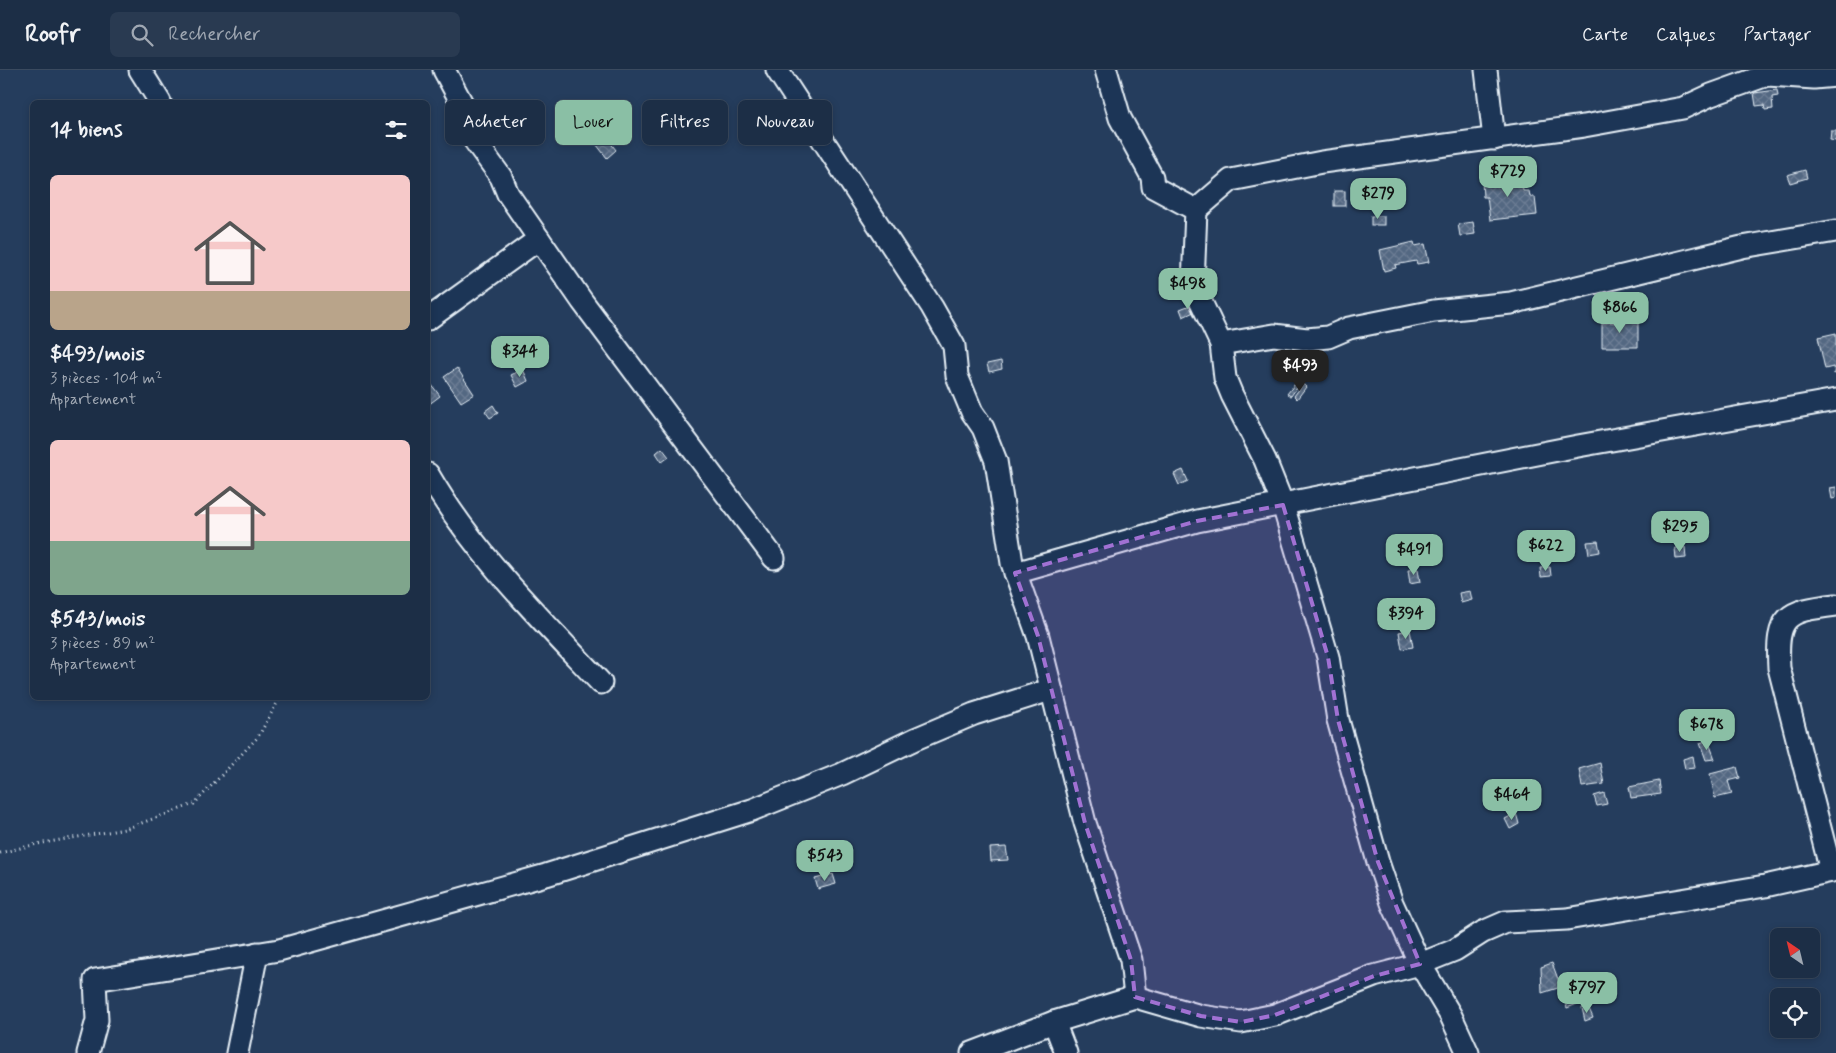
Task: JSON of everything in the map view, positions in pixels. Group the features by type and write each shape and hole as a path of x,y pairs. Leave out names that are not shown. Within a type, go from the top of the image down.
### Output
{"street":[{"path":"140,70 159,100"},
{"path":"444,70 466,109 472,137 539,239 582,301 774,558"},
{"path":"777,70 932,307 954,346 957,376 972,412 983,428 996,461 1007,541 1015,573 1038,636 1050,690 1085,823 1131,960 1135,997"},
{"path":"1106,70 1120,118 1152,177 1153,187 1196,210"},
{"path":"1486,70 1494,139"},
{"path":"1468,1053 1451,1016 1420,964 1392,903 1378,862 1338,720 1328,657 1283,505 1265,460 1225,378 1221,344 1193,285 1196,210 1231,180 1322,162 1584,126 1683,108 1711,95 1768,75 1814,78 1836,76"},
{"path":"1221,344 1274,335 1308,339 1328,337 1349,328 1434,311 1511,303 1742,247 1836,231"},
{"path":"430,318 539,239"},
{"path":"1015,573 1198,521 1569,448 1836,400"},
{"path":"430,477 472,541 521,598 601,683"},
{"path":"972,1053 1054,1022 1135,997 1201,1016 1241,1022 1275,1015 1374,976 1420,964 1456,950 1483,932 1506,922 1567,919 1765,886 1833,870 1779,668 1778,650 1782,628 1794,614 1801,609 1836,605"},
{"path":"88,1053 97,1020 95,980 279,950 546,875 752,810 842,774 915,738 974,714 1050,690"},
{"path":"237,1053 256,953"},
{"path":"1054,1022 1066,1053"}],"path":[{"path":"0,853 37,844 125,829 194,804 258,737 279,700"}],"highlighted area":[{"path":"1283,505 1328,657 1338,720 1378,862 1420,964 1374,976 1275,1015 1241,1022 1201,1016 1135,997 1131,960 1085,823 1038,636 1015,573 1197,521"}],"building":[{"path":"1777,90 1778,96 1772,97 1773,109 1765,110 1764,105 1756,106 1754,93"},
{"path":"1831,131 1836,131 1836,141 1830,140"},
{"path":"597,145 612,145 616,150 607,158"},
{"path":"1514,170 1516,182 1522,182 1523,191 1529,191 1530,197 1535,197 1537,215 1490,220 1487,197 1483,197 1482,181 1498,179 1498,172"},
{"path":"1805,170 1807,178 1790,183 1787,175"},
{"path":"1334,191 1345,191 1345,206 1334,206"},
{"path":"1371,216 1384,216 1384,225 1371,225"},
{"path":"1473,222 1475,234 1460,236 1458,224"},
{"path":"1414,242 1415,246 1425,244 1429,262 1417,264 1416,261 1395,265 1396,268 1384,271 1380,250"},
{"path":"1193,304 1196,311 1183,317 1180,309"},
{"path":"1638,321 1638,347 1602,347 1602,323"},
{"path":"1836,333 1836,373 1834,374 1833,367 1825,369 1818,337"},
{"path":"1001,361 1002,369 989,372 987,364"},
{"path":"457,368 474,394 461,402 444,377"},
{"path":"523,369 528,381 517,387 511,375"},
{"path":"1298,380 1301,382 1291,396 1287,394"},
{"path":"430,383 440,396 430,404"},
{"path":"1303,384 1306,387 1297,399 1294,396"},
{"path":"493,405 498,413 490,418 485,411"},
{"path":"662,448 669,457 662,462 656,453"},
{"path":"1183,470 1188,481 1179,485 1174,474"},
{"path":"1836,487 1836,498 1832,499 1830,488"},
{"path":"1683,526 1685,538 1674,540 1672,528"},
{"path":"1598,541 1600,552 1589,554 1587,542"},
{"path":"1685,547 1686,558 1676,559 1675,548"},
{"path":"1550,567 1551,576 1541,577 1540,568"},
{"path":"1418,569 1420,582 1410,584 1408,570"},
{"path":"1470,591 1472,600 1461,603 1459,593"},
{"path":"1410,630 1413,647 1402,649 1399,632"},
{"path":"1708,740 1715,759 1706,760 1700,743"},
{"path":"1693,756 1695,768 1685,769 1683,759"},
{"path":"1600,763 1604,784 1582,787 1579,769"},
{"path":"1737,767 1740,778 1728,781 1732,794 1715,798 1710,774"},
{"path":"1659,781 1661,794 1631,798 1629,787"},
{"path":"1604,793 1607,804 1597,806 1594,796"},
{"path":"1499,795 1502,806 1491,807 1489,798"},
{"path":"1516,813 1519,824 1510,829 1505,819"},
{"path":"1006,847 1008,860 991,861 990,848"},
{"path":"833,874 836,884 818,889 815,879"},
{"path":"1552,963 1561,987 1542,993 1541,967"},
{"path":"1572,993 1577,1004 1567,1008 1563,998"},
{"path":"1588,1006 1593,1018 1585,1021 1582,1008"}]}
